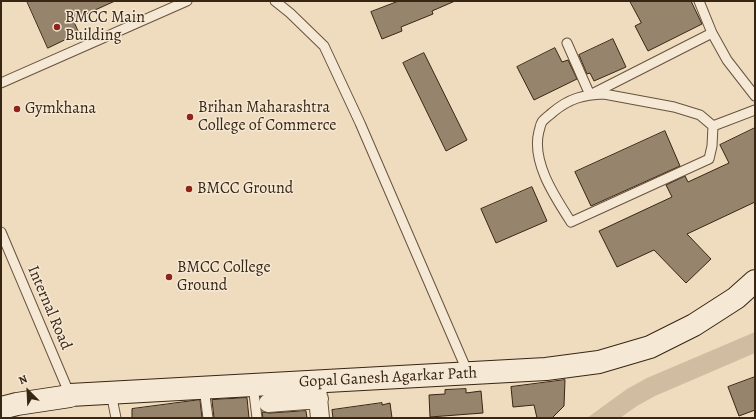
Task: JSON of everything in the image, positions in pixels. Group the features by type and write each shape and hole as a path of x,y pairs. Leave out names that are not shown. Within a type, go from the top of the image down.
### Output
{"street":[{"name":"Gopal Ganesh Agarkar Path","path":"1,408 70,395 204,388 264,398 291,392 318,391 468,373 546,369 591,363 650,347 694,325 736,298 755,281"},
{"path":"318,391 320,418"}],"lane":[{"path":"1,83 187,1"},
{"path":"275,1 290,12 324,46 360,123 468,373"},
{"path":"698,1 712,33 727,60 755,96"},
{"path":"590,95 712,33"},
{"path":"567,43 590,95"},
{"path":"604,94 674,107 700,116 713,126 712,146 709,159 571,222 550,188 540,162 537,140 542,123 560,107 576,98 590,95 604,94"},
{"path":"713,126 755,110"},
{"name":"Internal Road","path":"1,232 70,395"},
{"path":"204,388 208,418"},
{"path":"111,393 116,418"},
{"path":"257,418 264,398"}],"shaded area":[{"path":"755,332 755,353 655,396 620,418 587,418 627,389 647,378"}],"building":[{"name":"BMCC Main Building","path":"27,1 115,1 73,20 79,33 48,48"},
{"path":"399,1 455,1 432,11 433,14 401,27 402,31 382,39 371,12"},
{"path":"630,1 691,1 702,24 648,51 635,26 641,23"},
{"path":"613,39 626,67 594,81 590,73 587,74 579,55"},
{"path":"555,48 562,62 568,60 577,79 534,100 517,67"},
{"path":"424,53 467,140 446,151 403,63"},
{"path":"755,128 755,202 687,234 711,259 686,283 654,250 617,267 599,231 672,197 666,185 685,176 688,182 729,163 720,145"},
{"path":"665,131 680,166 591,206 575,172"},
{"path":"532,187 547,221 496,243 481,209"},
{"path":"755,377 755,410 739,416 728,387"},
{"path":"565,380 564,406 552,418 537,418 534,405 513,407 511,387"},
{"path":"466,389 466,393 481,391 483,413 430,417 429,395 445,394 445,390"},
{"path":"247,398 249,418 214,418 212,400"},
{"path":"200,400 202,418 132,418 132,409"},
{"path":"382,403 382,405 390,403 392,418 333,418 332,410"},
{"path":"306,411 307,418 263,418 262,412 269,413"}],"place":[{"name":"BMCC Main Building","path":"57,27"},
{"name":"Gymkhana","path":"17,109"},
{"name":"Brihan Maharashtra College of Commerce","path":"190,117"},
{"name":"BMCC Ground","path":"189,189"},
{"name":"BMCC College Ground","path":"169,277"}]}
